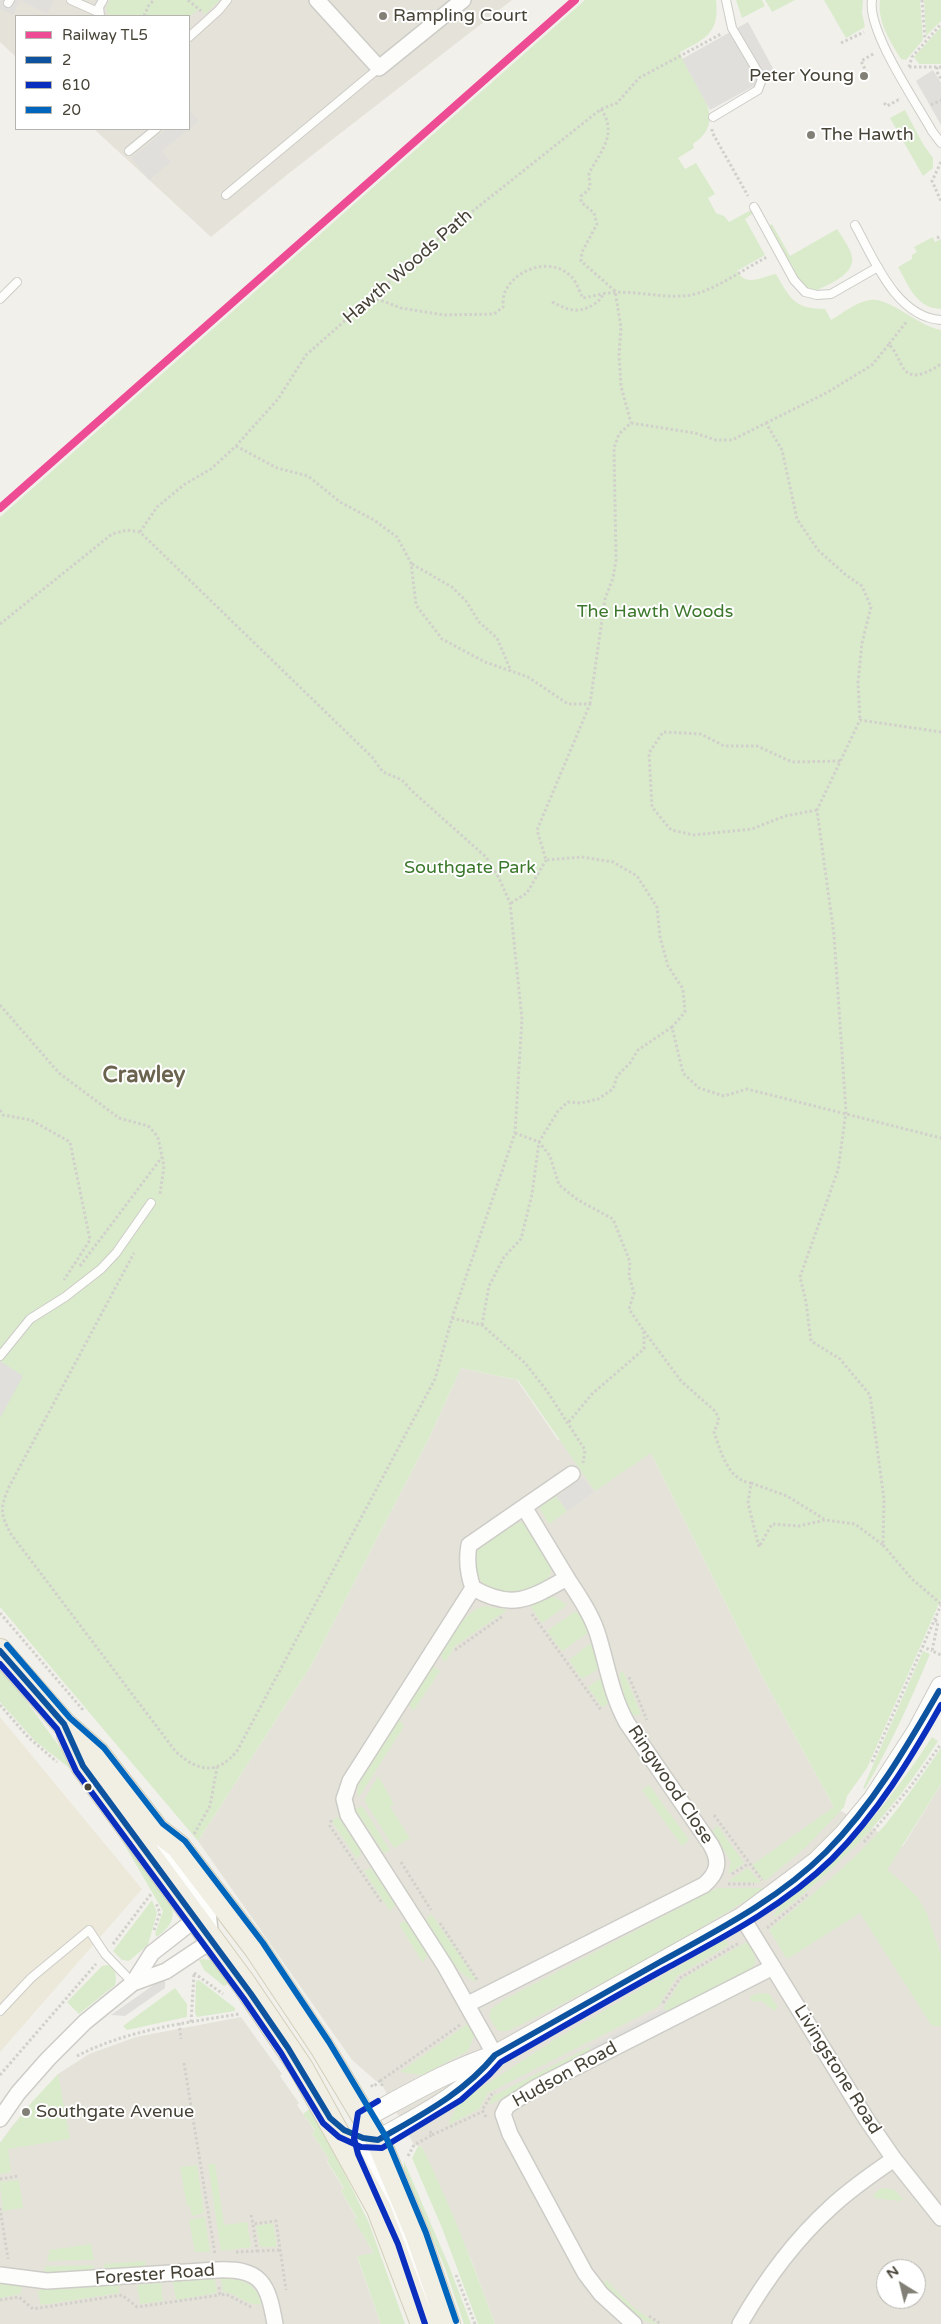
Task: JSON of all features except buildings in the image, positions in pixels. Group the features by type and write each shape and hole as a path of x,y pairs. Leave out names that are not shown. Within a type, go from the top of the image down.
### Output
{"main road":[{"path":"0,1651 64,1724 98,1754 157,1830 178,1846 208,1911 211,1941 288,2048 330,2118 379,2209 424,2324"},
{"path":"64,1724 84,1766 208,1911 256,1948 369,2132 418,2236 448,2324"}],"street":[{"path":"317,0 379,68 462,0"},
{"path":"567,1578 534,1596 523,1600 507,1602 488,1597 473,1588 468,1575 467,1556 469,1545 572,1474"},
{"name":"Ringwood Close","path":"471,2010 488,1994 704,1885 711,1879 717,1868 717,1856 711,1845 618,1707 596,1630 584,1605 524,1507"},
{"path":"473,1588 350,1781 344,1799 348,1815 422,1928 471,2010 495,2055"},
{"path":"369,2132 436,2078 467,2064 495,2055 742,1917 817,1861 844,1834 873,1799 940,1689"},
{"path":"134,1983 152,1953 208,1911"},
{"name":"Livingstone Road","path":"742,1917 867,2120 941,2218"},
{"path":"0,2119 18,2093 48,2059 85,2022 134,1983 166,1971 211,1941"},
{"name":"Hudson Road","path":"640,2319 601,2294 585,2273 508,2129 503,2114 512,2102 536,2088 773,1967"},
{"path":"330,2118 344,2130 369,2132 420,2115 461,2091 484,2070 495,2055"},
{"path":"369,2132 375,2173 406,2241 434,2324"},
{"path":"740,2324 767,2282 805,2234 830,2208 894,2158"},
{"name":"Forester Road","path":"0,2275 47,2281 243,2270 259,2278 267,2290 275,2324"}],"lane":[{"path":"71,0 99,14 102,0"},
{"path":"190,35 219,10 227,0"},
{"path":"713,117 758,90 762,79 732,28 726,0"},
{"path":"872,0 872,13 877,32 932,131 941,143"},
{"path":"226,196 379,68"},
{"path":"129,151 155,130"},
{"path":"754,207 800,288 811,294 824,295 837,291 878,267"},
{"path":"855,225 878,267 898,296 914,311 931,320 941,320"},
{"path":"0,300 18,282"},
{"path":"0,1356 30,1319 65,1297 102,1269 116,1253 151,1203"},
{"path":"0,2010 31,1978 89,1930 105,1954 134,1983"}],"path":[{"path":"144,15 149,5 154,0"},
{"path":"922,0 925,40"},
{"path":"900,74 909,67 912,57 941,24"},
{"name":"Hawth Woods Path","path":"140,532 157,507 184,484 212,469 236,446 278,399 306,355 439,238 601,110 617,103 639,78 732,28"},
{"path":"841,43 863,31 867,38"},
{"path":"867,72 861,61 875,53 871,46"},
{"path":"909,67 939,67 937,72 941,79"},
{"path":"601,110 609,120 608,138 588,173 591,185 589,190 581,196 581,202 594,214 597,224 582,252 581,260 615,291 621,327 619,355 622,386 631,423"},
{"path":"713,117 712,132 754,207"},
{"path":"941,162 932,181 941,201"},
{"path":"372,297 401,308 444,315 494,314 502,307 505,291 518,276 528,270 542,266 560,268 574,279 583,298 615,291 689,295 703,291 778,251"},
{"path":"552,302 576,311 590,308 602,298 602,294"},
{"path":"631,423 695,433 716,440 732,440 828,392 872,364 914,311"},
{"path":"889,344 896,351 902,367 910,374 922,376 941,364"},
{"path":"510,903 527,893 546,860 537,830 590,704 606,599 613,578 616,560 614,448 619,434 631,423"},
{"path":"766,423 782,450 797,519 818,550 846,576 862,586 871,607 862,642 858,683 860,720 817,810 834,934 846,1112 838,1170 800,1277 806,1302 811,1341 840,1359 870,1395 884,1499 884,1545"},
{"path":"236,446 277,468 308,476 340,502 374,520 397,537 411,563 416,605 442,639 485,662 528,677 568,704 590,704"},
{"path":"0,624 112,534 127,530 140,532 372,757 383,772 402,780 486,856 510,903 522,1019 515,1133 452,1318 435,1380 237,1751 228,1762 217,1767 203,1768 190,1764 176,1752 11,1534 3,1520 1,1505 9,1487 138,1246"},
{"path":"411,563 452,587 466,601 479,622 497,638 512,671"},
{"path":"860,720 941,732"},
{"path":"817,810 785,816 752,829 694,834 671,830 652,807 648,753 663,732 701,734 724,746 757,746 792,762 841,761"},
{"path":"482,1325 489,1286 504,1257 521,1239 532,1194 539,1142 558,1110 568,1102 581,1103 598,1100 613,1089 617,1076 630,1063 638,1050 672,1027 685,1012 682,989 668,966 660,937 657,906 637,876 613,862 582,857 546,860"},
{"path":"0,1005 59,1073 119,1118 148,1126 158,1138 164,1175 159,1190 160,1198"},
{"path":"672,1027 683,1073 699,1088 724,1096 748,1089 846,1112 941,1138"},
{"path":"0,1110 3,1115 32,1120 70,1142 90,1240 63,1282"},
{"path":"515,1133 539,1142 550,1156 559,1185 578,1200 614,1219 630,1262 629,1276 634,1293 629,1309 681,1381 716,1412 719,1420 714,1432 722,1454 733,1474 742,1482 751,1483 787,1496 825,1520"},
{"path":"84,1263 162,1157"},
{"path":"452,1318 482,1325 525,1363 585,1450 583,1463 572,1474"},
{"path":"568,1423 592,1394 644,1349 644,1331"},
{"path":"751,1483 748,1503 759,1547 772,1524 799,1526 825,1520 856,1524 884,1545 911,1578 941,1604 870,1766"},
{"path":"452,1656 457,1648 523,1600 601,1711"},
{"path":"932,1651 938,1622 934,1620"},
{"path":"922,1646 941,1655"},
{"path":"625,1668 651,1726"},
{"path":"0,1705 41,1750 63,1767"},
{"path":"191,1838 210,1806 217,1767"},
{"path":"708,1807 748,1864 766,1884 723,1884"},
{"path":"398,1858 432,1911"},
{"path":"0,2075 105,1954 152,1894 147,1886"},
{"path":"437,1919 488,1994"},
{"path":"191,2022 194,1973"},
{"path":"380,2081 471,2010"},
{"path":"48,2059 59,2067 78,2055 117,2038 179,2023 248,2012"},
{"path":"179,2023 180,2039"},
{"path":"184,2063 204,2177"},
{"path":"407,2159 414,2145 482,2110 503,2114"},
{"path":"420,2115 432,2135"},
{"path":"0,2179 18,2176"},
{"path":"251,2215 253,2224"},
{"path":"257,2251 280,2250"},
{"path":"454,2270 475,2324"},
{"path":"0,2300 19,2297 33,2309 122,2295 137,2307 220,2295"},
{"path":"640,2319 661,2324"}],"shaded area":[{"path":"0,0 512,0 288,174 211,237 95,130 190,130 190,15 15,15 15,56 0,42"},
{"path":"0,0 20,0 13,15 0,9"},
{"path":"20,0 51,0 54,2 47,14"},
{"path":"748,22 776,74 710,110 682,59"},
{"path":"933,70 941,83 941,125 916,81"},
{"path":"190,110 199,121 190,128"},
{"path":"166,130 188,130 162,151 171,162 149,180 131,158"},
{"path":"0,1361 23,1376 0,1418"},
{"path":"461,1368 517,1380 558,1440 651,1453 762,1676 834,1807 903,1846 941,1784 941,2324 495,2324 472,2262 422,2147 414,2145 380,2081 376,2081 352,2060 198,1841 312,1664 429,1438"},
{"path":"583,1478 594,1492 567,1511 557,1496"},
{"path":"0,1717 142,1889 0,2052"},
{"path":"165,1977 165,1988 125,2016 111,2015"},
{"path":"663,2009 672,2013 587,2055 591,2046"},
{"path":"241,2017 282,2074 280,2076 299,2103 297,2105 315,2131 312,2133 329,2159 327,2162 344,2189 341,2191 357,2219 355,2221 374,2253 357,2257 381,2324 0,2324 0,2143 12,2126 58,2074 89,2054 136,2037"}],"green space":[{"path":"110,0 220,0 205,14 199,9 190,16 108,15 106,8"},
{"name":"The Hawth Woods","path":"585,0 716,0 716,20 709,33 697,43 680,52 705,100 709,112 709,123 704,134 693,144 694,148 678,158 685,169 696,163 715,194 708,198 716,213 724,216 729,222 751,210 754,213 745,219 765,255 737,271 741,276 745,279 755,280 776,274 789,296 806,307 825,309 831,320 860,303 878,300 941,330 941,1599 867,1768 847,1796 844,1807 806,1847 765,1881 752,1865 834,1807 762,1676 651,1453 595,1491 518,1380 461,1368 429,1438 312,1664 198,1841 0,1607 0,517"},
{"path":"736,0 762,0 765,6 742,18"},
{"path":"765,0 795,0 772,12"},
{"path":"824,0 863,0 862,13 865,27 846,38"},
{"path":"880,0 920,0 923,40 906,60 901,59 885,31 880,16"},
{"path":"924,0 941,0 941,21 926,36"},
{"path":"941,27 941,64 919,64 914,57"},
{"path":"905,110 923,144 933,158 933,168 923,176 890,118"},
{"path":"772,224 790,256 837,229 851,253 850,267 840,278 813,292 800,283 769,226"},
{"path":"933,237 935,242 941,239 941,309 932,308 919,300 914,295 898,267 912,259 912,255 917,252 914,247"},
{"path":"554,1494 567,1511 549,1524 540,1509 540,1503"},
{"path":"522,1522 528,1526 550,1564 551,1574 539,1585 530,1589 510,1592 491,1589 478,1576 475,1565 476,1552 487,1541"},
{"path":"547,1597 555,1597 567,1605 542,1623 529,1604"},
{"path":"484,1606 507,1610 455,1646 445,1662 440,1655 458,1626 476,1609"},
{"path":"576,1611 582,1618 588,1633 562,1651 547,1631"},
{"path":"591,1643 598,1669 582,1679 569,1660"},
{"path":"923,1651 930,1654 923,1671 892,1740 865,1789 863,1788"},
{"path":"0,1665 78,1772 77,1774 35,1741 0,1702"},
{"path":"433,1666 440,1671 413,1711 409,1704"},
{"path":"623,1671 641,1714 633,1716 626,1702 619,1674"},
{"path":"601,1678 609,1703 602,1707 588,1687"},
{"path":"399,1720 404,1726 359,1797 360,1781 365,1770"},
{"path":"932,1737 938,1741 884,1815 822,1878 774,1918 779,1907 834,1860 864,1827 893,1793"},
{"path":"941,1748 941,1784 887,1870 918,1898 927,1914 941,1955 941,2026 932,2026 860,1913 787,1959 769,1930 829,1880 872,1839 900,1806"},
{"path":"378,1776 394,1804 390,1807 410,1838 394,1848 364,1800"},
{"path":"649,1785 689,1840 682,1846 642,1790"},
{"path":"362,1806 390,1850 384,1853 355,1809"},
{"path":"103,1808 172,1907 173,1912 170,1924 157,1937 155,1934 163,1911"},
{"path":"338,1817 360,1849 361,1853 357,1859 333,1823 333,1820"},
{"path":"717,1825 744,1863 728,1874 731,1862 713,1831"},
{"path":"371,1868 394,1901 395,1905 390,1911 364,1871"},
{"path":"748,1868 761,1883 728,1881"},
{"path":"717,1888 766,1888 703,1927 639,1963 508,2031 498,2031 489,2017 491,2009 505,1999"},
{"path":"152,1900 157,1913 148,1945 129,1961 122,1960 113,1951"},
{"path":"431,1914 478,1982 462,1973 448,1956 426,1920"},
{"path":"406,1921 428,1953 423,1963 399,1924"},
{"path":"725,1939 729,1945 677,1976 658,2007 488,2093 479,2109 448,2125 459,2102 551,2042"},
{"path":"747,1942 752,1947 756,1962 748,1973 672,2013 663,2009 682,1979"},
{"path":"199,1960 212,1960 232,1982 224,1986 204,1970"},
{"path":"107,1965 114,1969 115,1985 79,2014 67,2002 102,1966"},
{"path":"199,1980 235,2008 235,2011 197,2017 195,2013 196,1981"},
{"path":"175,1988 187,2004 187,2017 127,2030 123,2026"},
{"path":"759,1993 769,1994 778,2007 775,2011 761,2001 753,2002 749,1997"},
{"path":"470,2022 474,2036 468,2051 422,2075 400,2072"},
{"path":"591,2046 587,2055 489,2105 493,2096"},
{"path":"58,2074 70,2139 8,2149 11,2172 0,2174 0,2143 31,2103"},
{"path":"312,2107 369,2223 405,2324 381,2324 357,2256 374,2253 354,2220 357,2218 341,2191 344,2188 327,2161 329,2159 312,2133 315,2130 303,2114"},
{"path":"418,2146 422,2147 442,2190 495,2324 478,2324 442,2228 412,2158"},
{"path":"404,2161 449,2266 471,2324 464,2324 445,2268 404,2170"},
{"path":"208,2164 215,2164 224,2225 247,2222 251,2247 221,2251"},
{"path":"197,2165 204,2213 192,2216 190,2206 187,2206 180,2167"},
{"path":"19,2180 23,2208 3,2211 0,2182"},
{"path":"881,2188 895,2190 903,2199 899,2201 875,2198 873,2195"},
{"path":"205,2217 210,2252 195,2252 189,2220"},
{"path":"273,2223 277,2247 260,2247 256,2226"},
{"path":"91,2244 94,2260 47,2261 50,2250"},
{"path":"145,2261 146,2268 105,2271 104,2264"},
{"path":"93,2265 94,2272 44,2274 45,2266"},
{"path":"215,2279 217,2293 176,2300 173,2282"},
{"path":"221,2279 247,2283 256,2291 262,2304 251,2304 223,2292"},
{"path":"606,2280 633,2307 657,2324 650,2323 628,2308 603,2283"},
{"path":"0,2282 21,2286 21,2294 0,2298"},
{"path":"161,2283 163,2301 140,2304 137,2285"},
{"path":"119,2285 119,2293 41,2305 38,2292 42,2288 69,2289"}],"rail line":[{"name":"TL5","path":"0,508 575,0"}],"transit line":[{"name":"20","path":"7,1645 70,1718 104,1748 163,1824 185,1841 263,1943 329,2042 386,2137 426,2233 456,2321"},
{"name":"2","path":"0,1651 64,1724 83,1766 251,1994 288,2048 330,2118 344,2130 363,2138 378,2140 441,2103 483,2069 495,2055 726,1926 768,1899 808,1869 843,1834 874,1795 901,1755 939,1691"},
{"name":"610","path":"0,1664 57,1729 76,1771 244,1999 281,2053 323,2123 339,2137 361,2147 382,2148 461,2100 501,2062 731,1933 794,1892 832,1859 864,1824 905,1766 941,1705"},
{"name":"610","path":"378,2101 358,2113 354,2138 358,2154 398,2244 425,2324"}],"place":[{"name":"Rampling Court","path":"383,16"},
{"name":"Peter Young","path":"864,76"},
{"name":"The Hawth","path":"811,135"},
{"name":"Southgate Avenue","path":"26,2112"}],"district":[{"name":"Crawley","path":"144,1076"}],"park label":[{"name":"Southgate Park","path":"470,868"}]}
